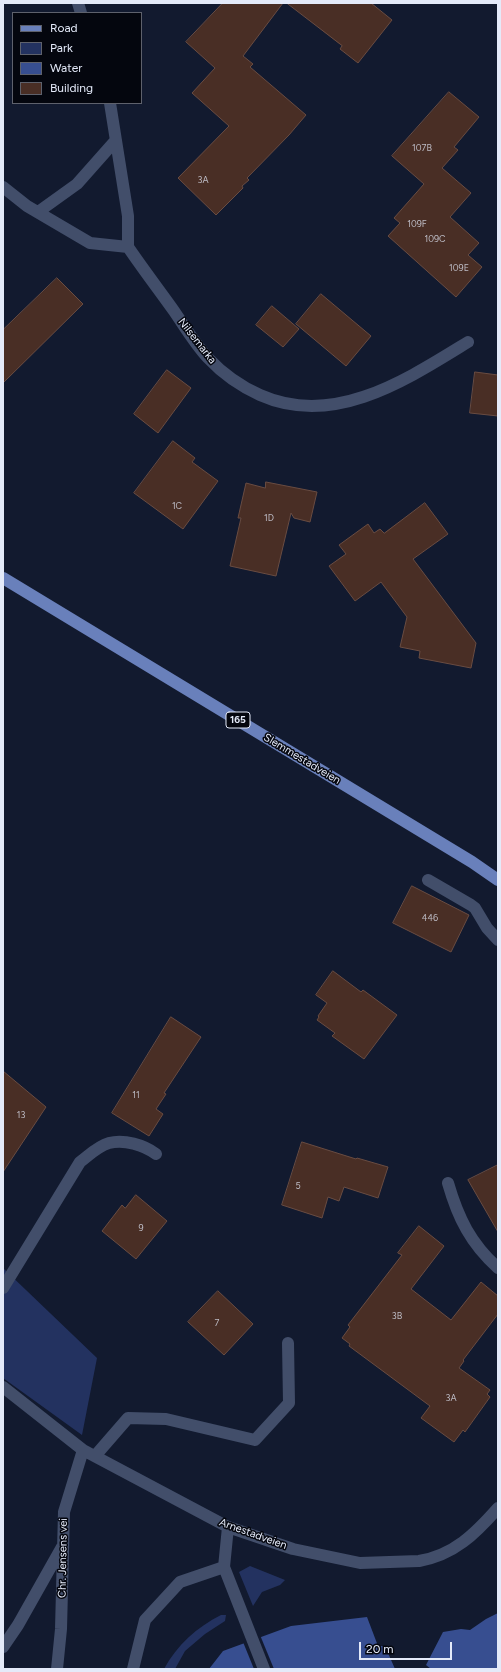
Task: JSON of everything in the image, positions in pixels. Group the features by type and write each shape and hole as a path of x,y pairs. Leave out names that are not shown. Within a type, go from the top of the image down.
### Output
{"main road":[{"name":"Slemmestadveien","path":"3,578 472,862 498,880"}],"street":[{"path":"3,187 33,209 90,242 128,247 128,216 110,104"},
{"path":"33,209 77,184 116,140"},
{"name":"Nilsemarka","path":"128,247 192,338 218,368 228,377 251,391 279,402 311,407 348,402 396,383 468,342"},
{"path":"428,880 475,908 498,940"},
{"path":"3,1288 80,1162 94,1151 108,1143 129,1143 148,1148 156,1154"},
{"path":"448,1183 462,1223 486,1258 498,1268"},
{"path":"95,1456 128,1418 166,1419 255,1440 289,1403 288,1343"},
{"name":"Arnestadveien","path":"3,1387 83,1450 228,1527 293,1549 360,1563 419,1561 440,1556 462,1544 474,1535 498,1508"},
{"name":"Chr. Jensens vei","path":"57,1669 61,1629 64,1512 83,1450"},
{"path":"228,1527 224,1567 264,1669"},
{"path":"3,1647 18,1625 63,1544"},
{"path":"132,1669 145,1620 180,1582 224,1567"}],"green space":[{"path":"3,1268 97,1358 82,1435 3,1378"},
{"path":"250,1566 285,1580 280,1585 262,1592 253,1606 239,1572"},
{"path":"221,1615 226,1615 225,1621 205,1634 185,1651 175,1669 164,1669 175,1652 188,1638 204,1625"}],"water":[{"path":"498,1613 498,1669 431,1669 426,1665 443,1632 461,1629 470,1630"},
{"path":"367,1617 378,1646 385,1646 395,1669 209,1669 223,1651 291,1626"}],"pier":[{"path":"260,1635 274,1669 254,1669 243,1642"}],"building":[{"path":"223,3 283,3 243,56 253,64 250,67 306,115 289,135 247,178 249,180 242,186 243,188 216,215 178,178 229,126 192,93 215,68 186,42"},
{"path":"287,3 371,3 392,20 358,63 340,49 342,46"},
{"path":"449,92 479,117 454,147 458,150 442,168 471,193 450,217 479,243 468,255 482,267 456,297 388,236 400,223 394,218 424,184 392,156"},
{"path":"57,278 83,304 3,383 3,330"},
{"path":"321,294 371,336 346,366 296,324"},
{"path":"272,306 299,329 283,347 256,325"},
{"path":"167,370 191,388 158,433 134,414"},
{"path":"475,372 498,375 498,416 470,413"},
{"path":"173,441 195,458 192,462 218,481 183,529 134,493"},
{"path":"266,482 317,492 310,522 294,518 291,513 276,576 230,566 241,518 238,518 246,483 265,488"},
{"path":"425,503 448,534 413,559 476,643 471,668 419,658 420,651 400,647 407,617 381,582 355,601 329,566 346,554 339,545 368,524 374,533 380,529 384,533"},
{"path":"412,886 469,915 451,952 393,923"},
{"path":"333,971 361,992 363,990 397,1015 364,1059 332,1036 335,1033 317,1020 327,1003 316,995"},
{"path":"171,1017 201,1037 164,1093 166,1094 156,1109 163,1114 149,1136 112,1113"},
{"path":"3,1071 46,1107 3,1172"},
{"path":"302,1142 356,1159 357,1158 388,1167 378,1198 344,1187 339,1201 328,1197 322,1218 282,1205"},
{"path":"498,1165 498,1232 468,1180"},
{"path":"136,1195 167,1221 136,1259 102,1231 122,1205 125,1208"},
{"path":"419,1226 444,1246 411,1289 451,1320 481,1282 498,1296 498,1314 463,1360 464,1361 459,1368 490,1390 487,1394 490,1397 465,1432 463,1430 454,1442 421,1418 430,1406 349,1346 350,1344 342,1338 350,1327 348,1325 402,1255 398,1253"},
{"path":"218,1291 253,1324 224,1355 188,1322"}]}
